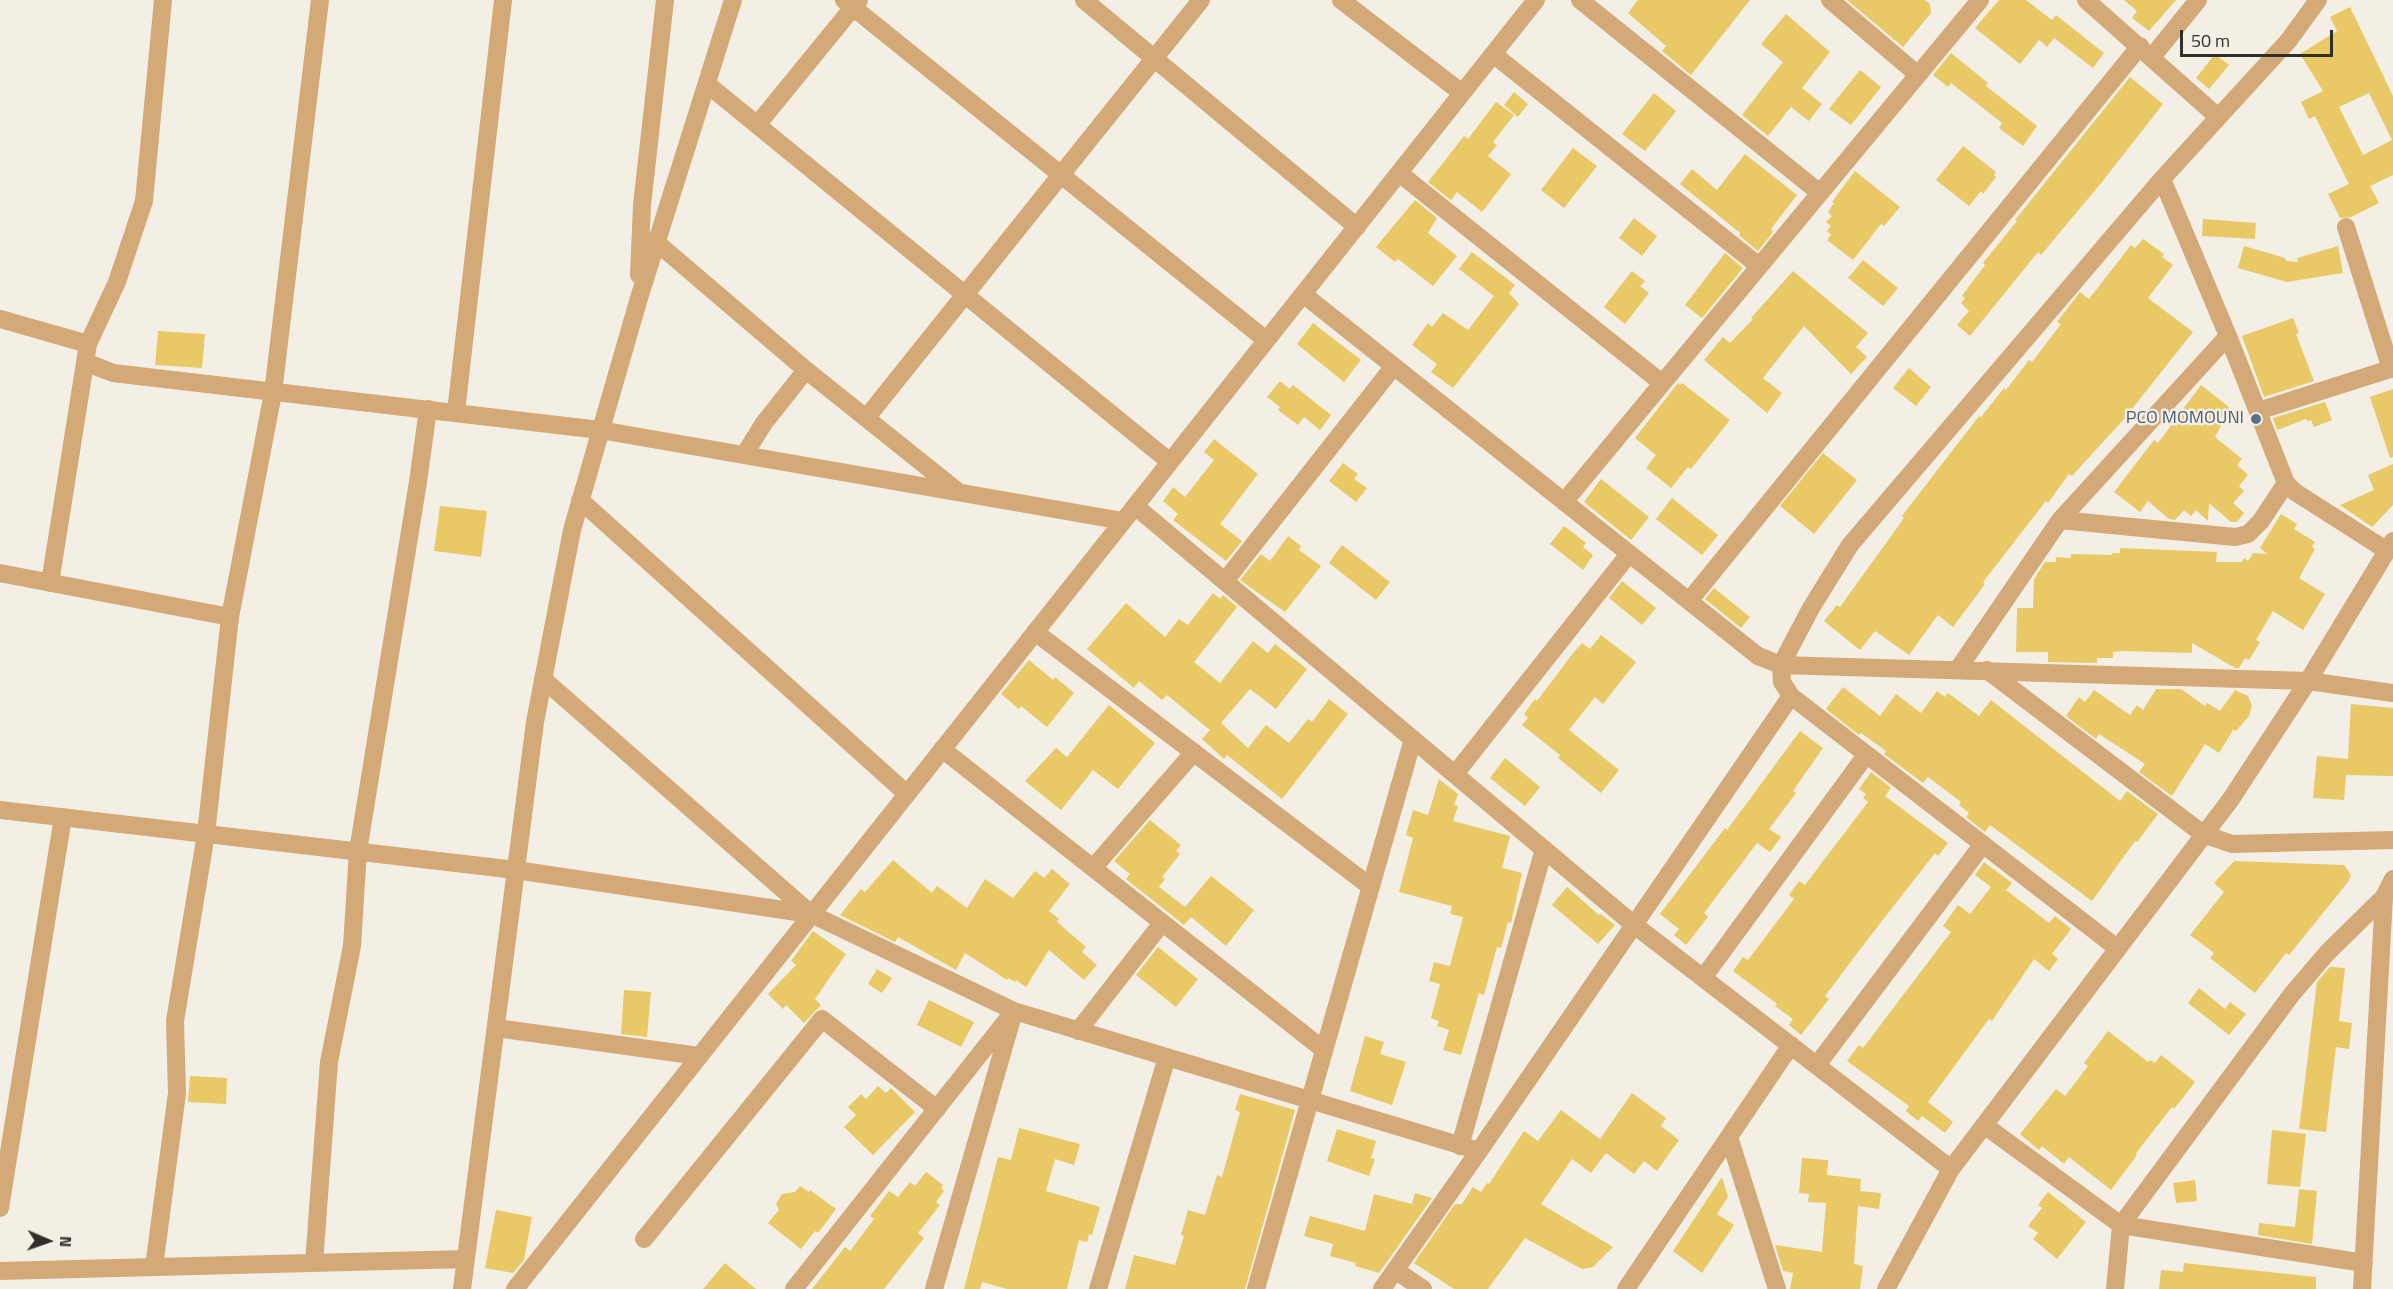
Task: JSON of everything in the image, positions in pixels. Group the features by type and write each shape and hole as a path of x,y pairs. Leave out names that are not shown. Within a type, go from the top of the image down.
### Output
{"street":[{"path":"50,583 88,344 117,282 144,201 163,0"},
{"path":"154,1267 177,1093 175,1021 206,834 230,617 273,393 320,0"},
{"path":"456,412 503,0"},
{"path":"639,298 642,206 664,0"},
{"path":"462,1289 535,722 572,530 656,242 734,0"},
{"path":"1084,0 1357,227"},
{"path":"867,417 1201,0"},
{"path":"1341,0 1462,93"},
{"path":"515,1289 1536,0"},
{"path":"1580,0 1820,193"},
{"path":"1830,0 1918,75"},
{"path":"1564,502 1980,0"},
{"path":"2086,0 2218,117"},
{"path":"1689,601 2146,52 2198,0"},
{"path":"2117,948 1791,696 1782,682 1781,665 1811,608 1850,545 2162,179 2289,40 2318,0"},
{"path":"757,125 852,2 1061,175 1266,340"},
{"path":"1493,54 1759,266"},
{"path":"707,84 1170,462"},
{"path":"1399,173 1662,383"},
{"path":"1886,1289 1951,1169 2231,799 2308,681 2389,545 2295,492 2286,483 2228,336 2162,179"},
{"path":"2258,411 2392,368 2346,227"},
{"path":"656,242 806,370 957,492"},
{"path":"1303,294 1758,656 1781,665 2308,681 2393,693"},
{"path":"0,319 88,344"},
{"path":"1958,669 2060,520 2228,336"},
{"path":"85,362 112,373 600,430 1123,521"},
{"path":"1225,581 1394,366"},
{"path":"744,455 764,423 806,370"},
{"path":"314,1263 329,1062 352,946 358,852 428,409"},
{"path":"2060,520 2235,537 2248,534 2260,521 2286,483"},
{"path":"580,500 907,794"},
{"path":"1135,506 1633,924 1951,1169"},
{"path":"1455,774 1629,554"},
{"path":"0,573 230,617"},
{"path":"1035,632 1371,886"},
{"path":"1987,670 2203,834 2232,844 2393,840"},
{"path":"543,679 811,914 1014,1011 1479,1151"},
{"path":"1382,1289 1791,696"},
{"path":"1257,1289 1413,739"},
{"path":"942,749 1324,1050"},
{"path":"1093,868 1194,752"},
{"path":"1703,978 1866,755"},
{"path":"0,810 516,870 811,914"},
{"path":"0,1208 63,818"},
{"path":"1817,1065 1983,844"},
{"path":"1460,1146 1544,849"},
{"path":"2115,1289 2121,1224 2292,994 2327,953 2384,897 2393,879"},
{"path":"2362,1289 2384,897"},
{"path":"1078,1030 1162,923"},
{"path":"794,1289 1014,1011"},
{"path":"934,1289 1014,1011"},
{"path":"644,1239 822,1019 937,1109"},
{"path":"496,1028 699,1056"},
{"path":"1626,1289 1791,1045"},
{"path":"1098,1289 1167,1057"},
{"path":"1984,1125 2121,1224 2364,1263"},
{"path":"1729,1137 1777,1289"},
{"path":"0,1271 466,1260"},
{"path":"1395,1270 1423,1289"}],"building":[{"path":"1638,0 1750,0 1691,75 1662,51 1666,46 1628,13"},
{"path":"1847,0 1925,0 1930,4 1931,13 1903,47"},
{"path":"1999,0 2026,0 2052,20 2056,15 2104,53 2093,68 2054,38 2047,47 2039,40 2020,64 1975,28"},
{"path":"2124,0 2176,0 2149,31 2132,18 2137,11"},
{"path":"2350,7 2393,96 2393,175 2370,186 2379,203 2351,217 2340,218 2328,194 2349,184 2315,116 2309,119 2301,102 2323,91 2300,54 2337,31 2330,17","holes":["2369,93 2392,140 2363,155 2339,107"]},
{"path":"1786,14 1830,52 1802,88 1822,104 1809,121 1791,107 1768,136 1742,115 1783,62 1761,44"},
{"path":"1951,53 1988,83 1986,86 2037,126 2023,146 1999,128 2002,123 1951,83 1948,87 1933,75"},
{"path":"2215,54 2229,65 2209,89 2196,78"},
{"path":"1860,70 1881,87 1851,125 1829,109"},
{"path":"2130,77 2163,104 2102,182 2041,255 2038,252 1970,336 1957,325 1969,311 1961,303 1965,298 1962,296 1985,265 1983,263 2017,221 2015,220"},
{"path":"1514,92 1528,104 1518,117 1504,105"},
{"path":"1654,93 1676,111 1645,151 1622,134"},
{"path":"1496,102 1514,115 1493,142 1497,145 1488,156 1511,174 1482,212 1457,192 1451,200 1428,182 1464,136 1468,139"},
{"path":"1963,146 1996,172 1994,175 1996,177 1983,194 1981,191 1969,206 1936,180"},
{"path":"1573,148 1597,166 1564,208 1541,190"},
{"path":"1745,154 1797,195 1771,229 1773,232 1758,251 1739,235 1740,233 1680,184 1692,169 1717,190"},
{"path":"1855,171 1900,207 1884,226 1881,224 1853,260 1827,240 1831,235 1827,231 1831,226 1826,222 1832,216 1828,212 1834,203 1832,202"},
{"path":"1415,200 1437,218 1428,233 1457,256 1433,286 1398,259 1395,262 1376,247"},
{"path":"1634,218 1657,236 1642,256 1619,238"},
{"path":"2203,219 2256,223 2255,239 2202,236"},
{"path":"2143,239 2164,254 2162,257 2173,265 2148,298 2193,332 2124,419 2072,476 2069,474 2048,503 2046,501 1983,582 1985,584 1953,627 1938,615 1909,655 1875,631 1860,650 1824,621 1837,605 1840,607 1904,518 1902,516 1979,416 1981,417 2004,388 2006,390 2029,360 2032,362 2061,324 2057,322 2080,292 2089,299 2131,245 2135,248"},
{"path":"2244,246 2285,258 2286,261 2298,262 2297,258 2338,246 2343,273 2287,282 2238,268"},
{"path":"1472,252 1515,285 1509,293 1519,304 1453,388 1431,372 1437,364 1412,345 1428,323 1432,327 1443,313 1468,330 1494,296 1459,269"},
{"path":"1725,253 1743,268 1702,318 1685,305"},
{"path":"1863,260 1898,288 1883,306 1848,278"},
{"path":"1632,271 1645,281 1640,286 1649,293 1625,324 1604,307"},
{"path":"1793,271 1868,333 1856,347 1867,357 1851,374 1804,326 1763,378 1782,393 1767,413 1704,360 1723,337 1730,343"},
{"path":"2293,318 2299,333 2296,334 2314,381 2264,397 2242,336"},
{"path":"1313,323 1361,360 1344,382 1297,344"},
{"path":"158,331 205,334 202,368 155,365"},
{"path":"1909,368 1931,387 1916,406 1893,388"},
{"path":"1280,381 1290,389 1293,385 1331,415 1320,430 1304,417 1298,425 1278,410 1280,407 1267,397"},
{"path":"1678,383 1680,385 1682,383 1730,420 1691,469 1688,467 1671,488 1646,468 1656,455 1635,438"},
{"path":"2201,385 2229,407 2219,421 2222,424 2215,437 2242,459 2237,465 2248,475 2239,486 2244,491 2233,503 2244,513 2237,522 2231,522 2209,503 2208,521 2196,510 2191,516 2184,510 2175,520 2169,519 2148,501 2140,512 2114,492 2154,440 2158,443"},
{"path":"2393,389 2393,457 2390,458 2370,397"},
{"path":"2325,402 2332,420 2314,427 2311,420 2306,419 2277,430 2273,418"},
{"path":"1214,439 1258,474 1220,524 1242,541 1226,561 1173,520 1178,514 1163,501 1173,487 1185,497 1214,460 1204,452"},
{"path":"1823,453 1857,480 1814,534 1780,506"},
{"path":"1343,463 1358,474 1354,479 1367,488 1356,502 1329,481"},
{"path":"2393,464 2393,505 2372,527 2340,505 2374,490 2368,475"},
{"path":"1601,479 1649,517 1631,540 1584,502"},
{"path":"1672,498 1718,535 1702,555 1656,519"},
{"path":"440,506 487,511 481,557 434,551"},
{"path":"2281,514 2297,524 2294,529 2315,542 2312,547 2315,549 2299,578 2325,594 2303,630 2273,611 2256,640 2260,642 2249,660 2245,658 2239,668 2235,668 2192,643 2192,653 2122,651 2113,652 2113,658 2097,658 2097,663 2048,662 2048,652 2016,652 2017,608 2033,608 2034,579 2045,562 2056,562 2056,557 2071,558 2071,554 2112,555 2112,553 2120,553 2120,548 2217,552 2216,562 2242,562 2244,558 2248,561 2253,553 2267,554 2260,548"},
{"path":"1564,526 1586,543 1583,547 1593,555 1583,570 1550,544"},
{"path":"1288,536 1301,546 1299,550 1321,566 1285,612 1240,580 1261,554 1270,561"},
{"path":"1342,545 1390,582 1376,600 1329,563"},
{"path":"1622,581 1656,608 1642,625 1609,598"},
{"path":"1714,588 1750,617 1741,628 1705,599"},
{"path":"1213,593 1220,599 1223,595 1237,607 1194,662 1220,683 1253,641 1268,653 1275,644 1307,669 1276,709 1250,689 1221,723 1248,748 1266,725 1289,743 1308,719 1312,722 1329,699 1348,714 1282,799 1227,755 1224,759 1202,739 1210,730 1167,695 1162,700 1139,681 1134,688 1087,649 1126,603 1165,637 1179,619 1188,625"},
{"path":"1601,635 1636,662 1603,704 1595,697 1569,730 1619,770 1601,793 1558,758 1560,755 1522,725 1528,718 1524,714 1535,699 1537,701 1574,652 1582,643 1590,649"},
{"path":"1029,660 1053,680 1055,677 1074,693 1047,727 1021,706 1019,709 1001,694"},
{"path":"1843,687 1880,716 1896,694 1921,713 1937,691 1945,697 1948,693 1979,716 1991,700 2120,801 2127,791 2158,814 2137,842 2135,841 2092,901 1990,825 1985,832 1966,817 1969,813 1959,805 1961,802 1928,777 1923,783 1884,754 1886,751 1861,733 1859,735 1826,709"},
{"path":"2156,689 2181,689 2205,706 2207,703 2220,711 2235,690 2248,696 2252,706 2249,716 2236,731 2233,730 2219,753 2205,744 2172,796 2139,772 2145,764 2099,734 2096,739 2066,716 2079,697 2085,702 2094,690 2130,715 2137,705 2143,710"},
{"path":"2351,704 2393,708 2393,776 2346,775 2344,800 2313,798 2317,756 2348,759"},
{"path":"1109,705 1155,743 1118,789 1093,770 1061,810 1025,781 1056,748 1067,757"},
{"path":"1800,731 1823,748 1793,791 1796,793 1769,829 1781,837 1770,852 1757,843 1704,913 1708,917 1686,945 1674,935 1679,929 1660,914 1725,828 1727,830"},
{"path":"1505,758 1540,787 1525,806 1490,778"},
{"path":"1871,772 1891,788 1885,796 1948,843 1938,856 1935,853 1861,948 1825,996 1829,999 1801,1035 1789,1025 1793,1019 1733,971 1743,957 1748,960 1794,899 1789,895 1799,881 1805,885 1868,802 1863,798 1866,794 1859,789"},
{"path":"1439,779 1458,794 1454,805 1458,806 1453,821 1510,836 1502,868 1522,873 1511,923 1508,922 1501,948 1497,947 1484,995 1479,993 1461,1055 1443,1050 1449,1030 1437,1026 1439,1021 1431,1018 1440,984 1429,981 1434,962 1450,966 1463,917 1450,914 1452,906 1399,892 1413,838 1406,835 1413,810 1428,815"},
{"path":"1150,820 1181,845 1176,851 1180,854 1162,877 1165,879 1159,887 1185,907 1211,876 1254,910 1226,946 1191,917 1184,925 1126,879 1130,874 1114,861"},
{"path":"893,860 932,893 937,886 967,908 985,879 1013,898 1035,871 1044,878 1052,869 1070,884 1049,911 1059,919 1057,922 1086,947 1082,952 1097,965 1084,980 1049,950 1026,987 1016,980 1015,982 1008,978 1007,980 965,953 956,970 898,937 895,942 840,915 861,889 865,892"},
{"path":"2234,861 2344,865 2351,875 2348,882 2289,955 2286,953 2255,993 2210,958 2214,953 2190,935 2224,892 2214,883"},
{"path":"1984,862 2012,883 2006,890 2049,923 2055,916 2071,929 2052,954 2058,959 2049,971 2034,959 1992,1021 1989,1019 1928,1102 1953,1122 1945,1133 1922,1116 1918,1121 1906,1111 1909,1106 1847,1061 1859,1045 1863,1048 1951,932 1943,926 1958,905 1970,914 1991,887 1975,875"},
{"path":"1567,887 1599,915 1601,914 1615,925 1598,944 1552,905"},
{"path":"813,931 846,954 815,999 821,1005 804,1023 786,1005 783,1009 768,994 796,965 791,961"},
{"path":"1158,947 1198,979 1176,1007 1136,975"},
{"path":"2330,967 2345,968 2339,1021 2352,1023 2349,1049 2336,1047 2326,1132 2299,1129 2317,982"},
{"path":"877,969 892,978 882,993 868,984"},
{"path":"2199,988 2225,1009 2230,1002 2246,1014 2229,1035 2188,1003"},
{"path":"624,990 651,992 647,1037 621,1034"},
{"path":"929,1000 974,1022 961,1047 917,1025"},
{"path":"2108,1031 2148,1062 2150,1060 2155,1063 2161,1055 2195,1082 2136,1153 2137,1155 2111,1190 2069,1157 2064,1164 2042,1146 2039,1150 2020,1134 2056,1089 2065,1096 2088,1066 2084,1063"},
{"path":"1365,1036 1384,1042 1380,1054 1406,1062 1392,1105 1350,1091"},
{"path":"190,1076 227,1078 226,1104 188,1102"},
{"path":"878,1086 886,1093 891,1088 915,1112 873,1155 844,1127 856,1115 848,1107 861,1094 866,1099"},
{"path":"1632,1093 1666,1118 1661,1126 1679,1140 1657,1171 1644,1161 1634,1174 1606,1153 1591,1173 1572,1159 1541,1204 1613,1247 1593,1267 1582,1269 1525,1238 1488,1289 1454,1289 1414,1263 1455,1204 1462,1204 1473,1187 1481,1192 1487,1183 1489,1184 1524,1131 1538,1141 1561,1110 1600,1139"},
{"path":"1240,1094 1295,1110 1245,1289 1125,1289 1134,1255 1175,1265 1184,1236 1181,1235 1188,1210 1205,1215 1217,1175 1222,1177 1240,1112 1235,1110"},
{"path":"1019,1128 1080,1144 1074,1165 1055,1159 1046,1191 1100,1207 1092,1235 1089,1234 1087,1242 1079,1240 1067,1289 1007,1289 982,1282 980,1289 964,1289 998,1157 1011,1160"},
{"path":"1337,1129 1376,1141 1371,1158 1375,1159 1369,1176 1327,1161"},
{"path":"2272,1130 2306,1134 2300,1187 2267,1184"},
{"path":"1802,1158 1828,1160 1827,1175 1861,1179 1860,1191 1881,1193 1879,1209 1858,1206 1854,1264 1863,1266 1860,1289 1790,1289 1793,1273 1783,1271 1775,1245 1822,1252 1826,1203 1808,1202 1809,1194 1799,1193"},
{"path":"926,1172 943,1185 941,1188 944,1191 936,1202 940,1205 918,1233 924,1238 884,1289 812,1289 845,1247 850,1251 874,1219 870,1216 889,1191 898,1197 910,1182 915,1186"},
{"path":"1722,1177 1728,1197 1717,1214 1734,1225 1702,1273 1673,1251"},
{"path":"2195,1180 2197,1201 2176,1203 2173,1183"},
{"path":"800,1186 809,1192 810,1190 836,1209 818,1233 815,1231 801,1249 768,1223 779,1210 776,1204 782,1194 795,1192"},
{"path":"2299,1189 2317,1191 2312,1244 2258,1235 2259,1223 2295,1227"},
{"path":"2048,1192 2086,1222 2057,1259 2033,1239 2038,1233 2028,1226 2042,1208 2038,1205"},
{"path":"1415,1193 1432,1198 1379,1273 1355,1266 1356,1263 1330,1256 1333,1244 1304,1236 1310,1216 1365,1231 1374,1194 1412,1204"},
{"path":"496,1210 532,1217 524,1260 513,1273 485,1268"},
{"path":"725,1263 756,1289 703,1289"},
{"path":"2184,1263 2316,1277 2316,1289 2159,1289 2161,1270 2183,1272"}],"place":[{"name":"PCO MOMOUNI","path":"2256,419"}]}
